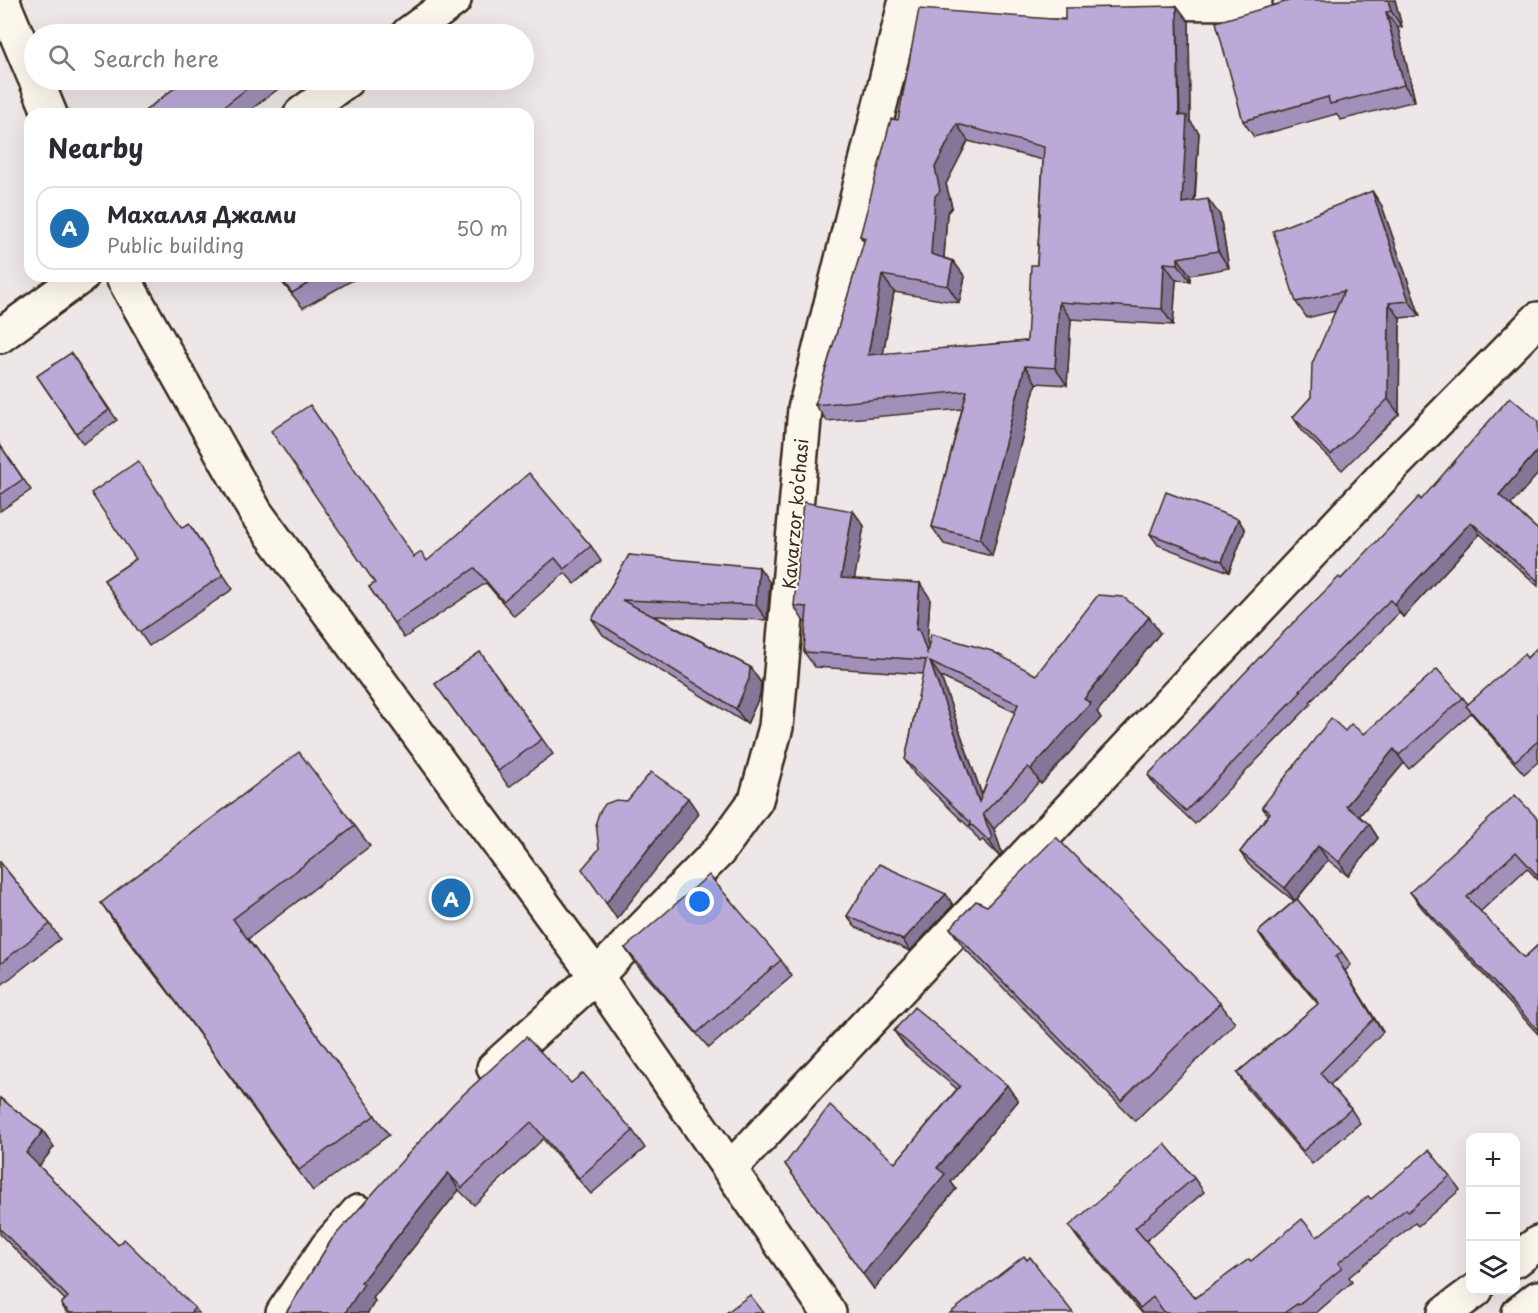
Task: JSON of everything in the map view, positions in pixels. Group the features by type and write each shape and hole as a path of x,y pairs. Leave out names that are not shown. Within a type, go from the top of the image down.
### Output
{"street":[{"path":"2,0 24,52"},
{"path":"422,24 454,0"},
{"path":"906,1 1252,3 1255,0"},
{"name":"Kavarzor ko’chasi","path":"469,1092 596,976 718,852 756,800 776,727 805,409 906,1"},
{"path":"40,90 48,108"},
{"path":"309,108 333,90"},
{"path":"0,336 74,282"},
{"path":"125,282 256,513 596,976 830,1313"},
{"path":"731,1168 1393,466 1538,319"},
{"path":"283,1313 328,1245 374,1194"},
{"path":"1520,1256 1538,1243"},
{"path":"1445,1313 1469,1295"},
{"path":"1519,1313 1538,1298"}],"building":[{"path":"1292,0 1388,0 1391,11 1386,12 1404,85 1330,104 1328,97 1243,121 1216,22"},
{"path":"1177,6 1179,115 1187,116 1182,203 1208,199 1218,251 1178,258 1178,264 1164,263 1162,309 1059,302 1055,368 1025,366 980,539 932,527 967,391 815,405 865,238 860,236 891,119 898,120 919,9 1065,20 1065,8","holes":["957,124 1044,147 1037,265 1031,265 1027,341 868,355 882,275 948,286 953,261 931,254 935,196 940,191 935,167"]},
{"path":"172,90 245,90 222,108 149,108"},
{"path":"1372,191 1409,301 1389,303 1388,399 1331,455 1293,417 1311,397 1312,364 1344,291 1296,302 1273,231"},
{"path":"284,282 311,282 292,293"},
{"path":"71,353 109,410 76,433 37,376"},
{"path":"1510,397 1538,421 1538,450 1499,495 1538,530 1538,581 1471,522 1394,604 1390,600 1300,690 1302,691 1186,811 1148,775 1273,643 1339,577 1341,579 1419,497 1421,500"},
{"path":"310,405 414,557 421,552 427,561 529,473 591,546 564,569 555,558 503,601 475,568 394,623 369,587 375,583 271,431"},
{"path":"0,445 23,479 0,495"},
{"path":"138,461 182,528 189,524 223,575 139,632 104,580 136,559 91,493"},
{"path":"1166,492 1238,519 1222,561 1150,534"},
{"path":"803,502 853,511 841,578 920,583 916,630 919,630 927,653 931,634 992,651 1036,675 1098,595 1123,597 1149,617 1084,699 1091,703 1031,769 1028,767 983,814 992,838 989,841 972,825 969,827 971,823 905,760 926,660 804,652 807,607 794,606","holes":["930,662 1018,704 979,802"]},
{"path":"629,555 759,567 756,605 622,600 750,667 749,679 736,709 592,619"},
{"path":"1538,647 1538,741 1515,761 1466,706 1524,654 1527,658"},
{"path":"480,652 542,739 498,771 435,684"},
{"path":"1437,669 1463,698 1399,755 1394,749 1346,806 1369,824 1339,862 1318,846 1285,888 1240,852 1270,813 1262,807 1331,718 1345,731 1351,724 1364,734"},
{"path":"299,752 355,826 233,919 375,1115 299,1170 101,903"},
{"path":"651,772 688,798 606,903 582,869 599,849 596,822 599,813 605,804 616,800 627,801"},
{"path":"1515,795 1538,819 1538,876 1516,852 1467,897 1524,958 1538,945 1538,1030 1410,892"},
{"path":"1056,837 1220,1003 1121,1101 950,928 976,901 987,906"},
{"path":"0,862 50,924 0,964"},
{"path":"879,864 946,894 903,940 847,916"},
{"path":"709,875 781,960 697,1033 625,948"},
{"path":"1297,899 1342,952 1336,957 1374,1019 1320,1073 1351,1109 1303,1151 1237,1073 1319,1003 1258,932"},
{"path":"914,1007 1007,1085 937,1168 945,1174 863,1274 785,1164 830,1105 895,1163 960,1086 894,1031"},
{"path":"526,1037 571,1083 583,1073 633,1131 579,1178 531,1122 462,1188 448,1173 361,1282 364,1284 345,1313 286,1313 332,1239 454,1103"},
{"path":"0,1098 43,1131 26,1153 118,1245 124,1239 195,1308 190,1313 70,1313 61,1304 68,1297 0,1229"},
{"path":"1165,1144 1194,1178 1135,1228 1195,1298 1249,1259 1251,1261 1302,1219 1317,1237 1368,1196 1371,1199 1429,1150 1450,1176 1408,1212 1406,1209 1338,1263 1342,1268 1298,1305 1284,1313 1165,1313 1153,1297 1140,1308 1069,1226"},
{"path":"1024,1256 1027,1260 1030,1257 1073,1313 950,1313"},
{"path":"750,1295 764,1313 726,1313"}],"place":[{"name":"Махалля Джами","path":"451,898"}]}
